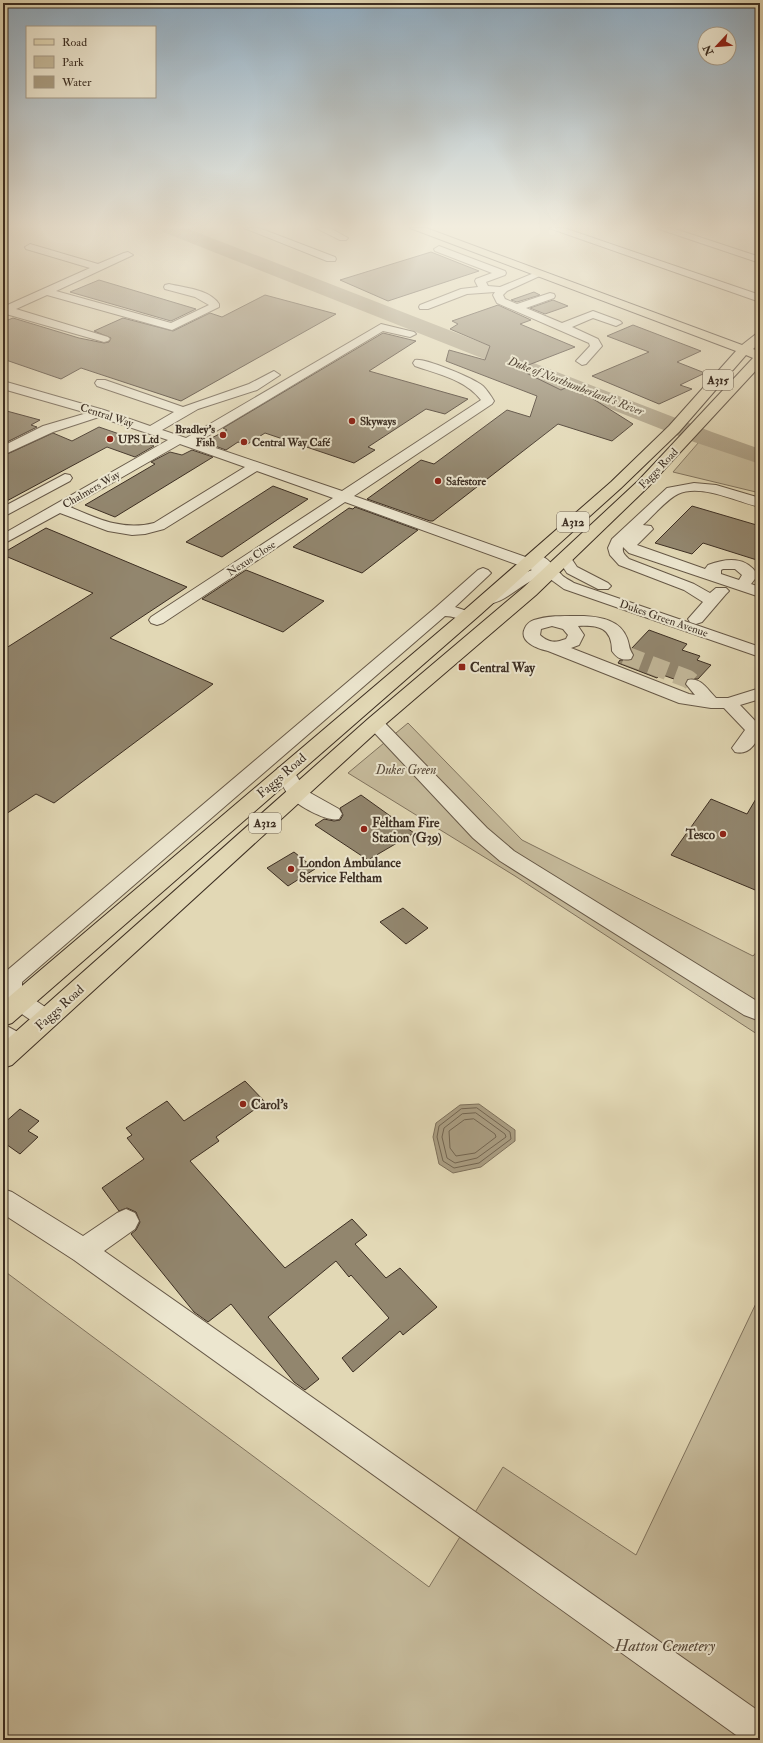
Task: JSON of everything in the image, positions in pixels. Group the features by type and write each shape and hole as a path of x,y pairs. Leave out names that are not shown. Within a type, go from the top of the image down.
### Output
{"main road":[{"path":"634,309 760,357"},
{"name":"Faggs Road","path":"3,1016 470,613 539,561 674,429 744,350 760,337"},
{"name":"Faggs Road","path":"539,561 564,558 665,461 760,357"},
{"path":"539,561 603,520"},
{"name":"Faggs Road","path":"3,1058 11,1038 46,1019 298,794 375,723 530,591 539,561"}],"street":[{"path":"17,309 104,339"},
{"path":"109,309 172,327 209,309"},
{"path":"518,309 587,337 594,342 596,346 582,361"},
{"path":"561,327 593,314 616,323"},
{"path":"577,320 591,326"},
{"name":"Chalmers Way","path":"3,540 232,414 381,327 410,334"},
{"name":"Nexus Close","path":"157,620 488,402 479,389 465,380 419,363"},
{"path":"152,430 194,406 253,387 287,367"},
{"path":"101,383 184,412"},
{"name":"Central Way","path":"3,385 100,413 152,430 539,561"},
{"path":"3,451 43,431 77,422 100,413"},
{"path":"59,508 115,529 131,532 145,531 159,526 256,466"},
{"path":"3,513 65,478"},
{"path":"712,601 689,587 624,562 616,556 614,547 617,542 672,491 682,488 706,487 760,503"},
{"path":"667,510 629,545 634,550 647,556 760,592"},
{"name":"Dukes Green Avenue","path":"564,558 572,570 608,588"},
{"path":"539,561 560,581 569,586"},
{"name":"Dukes Green Avenue","path":"470,613 527,577 539,561 568,575 760,641"},
{"path":"696,619 712,601 750,575 748,570 741,565 732,564 713,568 713,577"},
{"path":"46,1019 21,1002 11,987 12,979 441,611 483,573"},
{"name":"Faggs Road","path":"530,591 546,586 569,586"},
{"name":"Dukes Green Avenue","path":"569,586 760,652"},
{"path":"441,611 470,613"},
{"path":"625,655 620,650 619,637 610,627 591,620 559,622 548,621 538,624 530,632 535,641 685,699 711,703 728,703 760,694"},
{"path":"559,622 571,627 592,657 607,669"},
{"path":"552,647 570,644 575,639 576,635"},
{"path":"694,684 711,703"},
{"path":"728,703 754,730 741,748"},
{"path":"375,723 480,833 507,856 752,1009 760,1012"},
{"path":"285,772 298,794 332,814"},
{"path":"3,1200 83,1251 760,1732"},
{"path":"83,1251 126,1221"}],"green space":[{"path":"699,442 760,462 760,493 673,472"},
{"name":"Dukes Green","path":"408,723 522,840 753,956 760,948 760,1036 515,876 348,773"},
{"name":"Hatton Cemetery","path":"3,1270 429,1587 503,1467 636,1555 760,1295 760,1740 3,1740"}],"water":[{"path":"479,1104 515,1130 515,1141 481,1167 453,1173 439,1164 433,1137 436,1123 460,1105"}],"building":[{"path":"130,309 195,309 171,321"},
{"path":"237,309 319,309 336,314 181,401 81,368 61,379 3,359 3,322 13,318 79,338 104,343 109,342 111,338 94,331 123,318 173,331 210,313 222,317"},
{"path":"486,309 508,309 531,320 520,324 575,347 518,369 561,390 571,385 633,424 612,441 558,424 433,521 367,499 421,460 434,464 507,410 530,417 537,396 446,361 449,350 485,360 490,346 450,329 458,324 452,321"},
{"path":"533,309 558,309 545,314"},
{"path":"633,325 701,351 677,362 705,373 680,385 692,389 659,404 592,376 649,352 607,336"},
{"path":"383,333 416,341 369,371 468,399 445,414 426,409 368,447 375,450 354,463 265,433 246,445 238,442 226,450 204,442 227,430 223,428"},
{"path":"3,410 40,420 31,425 37,427 3,444"},
{"path":"99,427 154,446 135,457 107,447 3,503 3,456 53,433 72,441"},
{"path":"192,450 213,457 115,517 85,505 155,464 151,462 170,452 182,455"},
{"path":"273,486 308,499 222,557 186,542"},
{"path":"692,506 760,526 760,561 703,543 692,554 655,543"},
{"path":"355,507 418,530 362,573 293,547 349,508 353,509"},
{"path":"46,528 187,587 110,638 213,684 54,803 36,794 3,816 3,650 93,593 3,555 3,553"},
{"path":"246,570 324,601 283,632 202,599"},
{"path":"649,630 687,644 682,650 700,656 697,660 711,665 698,679 688,679 685,683 660,674 657,678 618,663 620,660 632,660 634,654 631,649"},
{"name":"Tesco","path":"760,792 760,892 671,855 711,799 747,814"},
{"name":"Feltham Fire Station (G39)","path":"361,795 414,833 368,860 315,825 324,819 334,821 340,820 343,815 340,808"},
{"name":"London Ambulance Service Feltham","path":"294,852 315,869 288,886 267,868"},
{"path":"403,908 428,928 406,944 380,922"},
{"path":"245,1081 265,1102 216,1137 219,1141 190,1161 285,1268 352,1219 367,1235 355,1244 386,1278 400,1268 437,1307 403,1335 400,1331 353,1372 342,1358 389,1318 351,1275 349,1277 336,1261 268,1317 319,1379 305,1390 294,1382 231,1304 208,1322 194,1312 131,1234 136,1230 140,1222 136,1212 127,1208 119,1211 102,1188 144,1159 127,1138 132,1135 126,1128 167,1101 184,1121"},
{"path":"20,1109 39,1121 28,1131 38,1137 20,1154 3,1142 3,1124"}],"waterway":[{"name":"Duke of Northumberland's River","path":"377,309 703,437 760,457"}],"tunnel":[{"path":"625,655 688,679 694,684"}],"place":[{"name":"Skyways","path":"352,421"},
{"name":"Bradley's Fish","path":"223,435"},
{"name":"UPS Ltd","path":"110,439"},
{"name":"Central Way Café","path":"244,442"},
{"name":"Safestore","path":"438,481"},
{"name":"Central Way","path":"462,667"},
{"name":"Feltham Fire Station (G39)","path":"364,829"},
{"name":"Tesco","path":"723,834"},
{"name":"London Ambulance Service Feltham","path":"291,869"},
{"name":"Carol's","path":"243,1104"}]}
